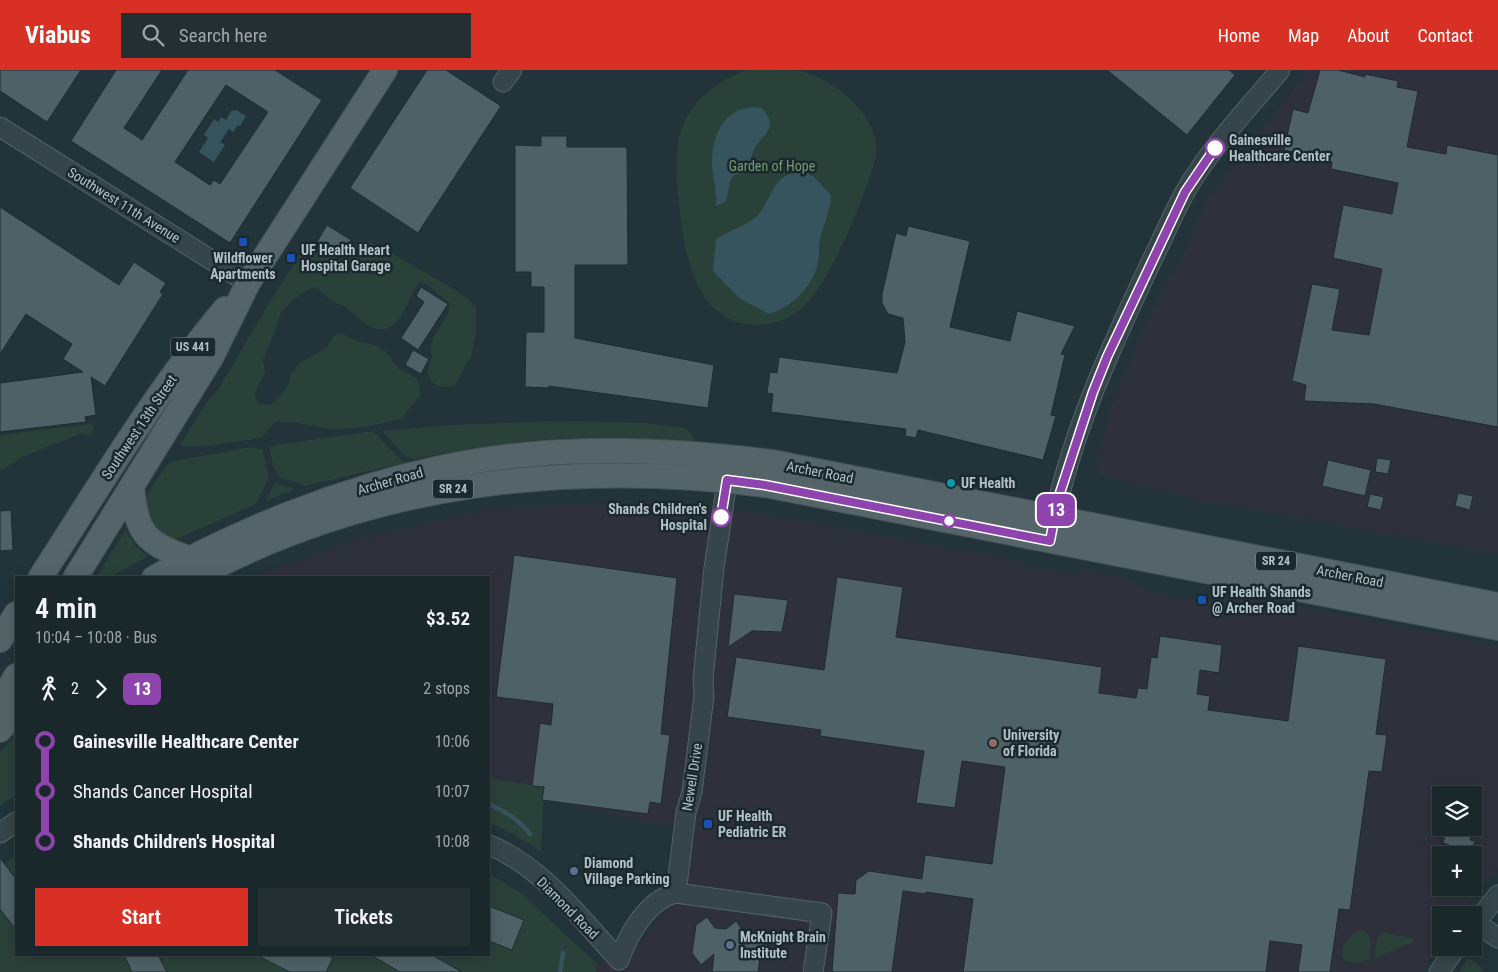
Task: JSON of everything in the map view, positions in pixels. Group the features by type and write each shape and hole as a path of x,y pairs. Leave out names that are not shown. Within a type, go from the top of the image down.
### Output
{"main road":[{"name":"Southwest 13th Street","path":"77,576 211,358 248,283 385,70"},
{"name":"Southwest 13th Street","path":"41,576 189,353 248,283"},
{"name":"Archer Road","path":"348,504 391,479 441,467 487,460 537,454 634,451 732,456 772,462 1498,605"},
{"name":"Archer Road","path":"161,576 191,568 265,523 348,504 396,501 445,490 540,477 634,475 727,480 765,485 1498,628"},
{"path":"132,487 134,512 139,525 149,539 191,568"},
{"path":"0,704 15,678"},
{"path":"0,730 15,712"}],"street":[{"path":"1050,541 1054,518 1074,451 1107,357 1185,192 1215,148 1280,70"},
{"name":"Southwest 11th Avenue","path":"0,127 248,283"},
{"name":"Newell Drive","path":"676,893 686,812 692,792 704,696 703,679 714,568 732,456"},
{"path":"0,833 15,823"},
{"name":"Diamond Road","path":"490,846 510,856 552,888 619,960 628,940 646,913 659,900 676,893"},
{"path":"676,893 822,913 814,972"},
{"path":"1482,915 1498,894"},
{"path":"1482,928 1498,938"},
{"path":"1439,972 1450,956"}],"shaded area":[{"path":"1309,70 1498,70 1498,554 1205,501 1098,474 1100,452 1112,406 1148,319 1187,248 1206,201"},
{"name":"University of Florida","path":"664,501 736,509 1023,562 1025,567 1077,575 1084,570 1125,577 1148,591 1204,602 1235,594 1498,646 1498,868 1482,887 1482,846 1432,846 1432,896 1475,896 1466,906 1432,906 1432,956 1423,972 596,972 597,964 631,953 666,912 689,877 695,831 542,800 543,787 490,778 490,576 258,576 348,542 491,509"}],"green space":[{"name":"Garden of Hope","path":"747,70 800,71 825,81 837,88 858,107 872,130 876,143 874,166 842,246 823,281 814,295 799,311 782,320 763,325 736,321 720,313 707,300 697,285 690,267 682,229 677,179 677,146 688,115 701,98 718,84"},
{"path":"360,241 369,241 388,251 450,287 476,307 476,333 471,358 455,386 445,387 434,384 427,372 432,357 432,342 446,317 449,303 427,284 419,282 397,321 393,325 380,329 368,325 346,307 334,302 315,287 300,294 281,312 263,360 265,372 254,394 259,404 271,405 284,391 289,383 290,374 300,363 328,346 333,337 340,333 385,351 399,369 417,378 421,394 401,419 365,427 334,430 293,422 275,422 261,438 206,446 179,446 209,399 218,390 301,253 308,248 341,260"},
{"path":"559,421 645,423 684,428 690,432 695,440 693,442 606,438 554,439 519,442 413,459 404,455 382,431 451,425"},
{"path":"91,424 94,426 93,431 89,435 82,433 22,457 4,469 0,469 0,435"},
{"path":"373,431 404,463 304,486 280,478 274,468 269,448 275,445"},
{"path":"252,447 262,449 269,477 256,504 172,541 153,530 144,503 148,493 169,462"},
{"path":"274,483 276,483 295,489 266,501"},
{"path":"126,530 135,546 148,556 112,576 97,576"},
{"path":"15,735 15,796 0,806 0,752"},
{"path":"490,778 544,787 541,851 490,822"},
{"path":"15,856 15,956 490,956 490,875 521,893 597,964 596,972 0,972 0,867"},
{"path":"1357,931 1365,931 1370,937 1369,960 1351,963 1344,959 1342,951 1346,942"},
{"path":"1384,933 1411,938 1414,941 1374,959 1378,937"},
{"path":"1468,958 1476,963 1484,972 1459,972"}],"water":[{"path":"753,107 761,108 768,117 770,125 753,152 752,160 756,170 734,175 730,181 725,202 716,206 712,171 715,140 722,124 728,117 735,112"},
{"path":"232,110 236,110 246,116 240,126 238,125 233,132 229,129 220,142 225,145 214,162 199,152 208,138 204,135 214,119 218,122 221,117 226,120"},
{"path":"802,171 813,176 831,195 830,207 820,240 818,264 805,290 785,307 769,314 739,298 713,271 716,239 752,220 763,209 774,188 784,177"}],"building":[{"path":"0,70 81,70 47,122 0,91"},
{"path":"116,70 162,70 124,128 142,140 188,70 275,70 322,100 230,243 71,141","holes":["226,85 268,112 220,184 214,180 210,185 175,162"]},
{"path":"427,70 446,70 501,106 418,233 350,188"},
{"path":"1107,70 1229,70 1235,75 1187,135"},
{"path":"1320,70 1338,70 1365,77 1365,74 1398,81 1397,87 1418,91 1407,147 1446,154 1447,145 1498,155 1498,427 1374,404 1304,401 1306,385 1292,381 1312,284 1340,289 1332,330 1369,335 1382,269 1333,258 1343,205 1392,214 1398,183 1331,169 1332,162 1284,150 1293,109 1308,113"},
{"path":"541,136 567,136 567,147 627,147 628,265 575,265 575,338 714,365 708,408 549,386 549,388 525,387 526,332 544,332 544,287 531,287 531,272 515,272 515,145 541,146"},
{"path":"0,207 119,285 134,262 166,283 160,292 163,294 105,386 91,377 96,415 85,417 86,422 0,432 0,383 83,372 63,359 72,344 26,314 0,354"},
{"path":"327,225 351,240 340,257 317,242"},
{"path":"908,226 970,241 950,327 1010,341 1017,311 1075,326 1061,354 1065,355 1051,415 1056,416 1043,460 918,430 916,438 905,436 906,429 771,412 773,394 767,393 770,372 777,373 779,357 897,373 905,342 903,318 888,314 882,303 882,294 896,233 906,236"},
{"path":"421,287 448,304 418,350 401,338 424,302 416,296"},
{"path":"413,350 429,359 421,374 405,365"},
{"path":"1377,458 1391,460 1388,474 1375,472"},
{"path":"1328,460 1371,470 1365,496 1322,486"},
{"path":"1458,493 1473,496 1470,510 1455,506"},
{"path":"1370,494 1384,497 1381,510 1367,507"},
{"path":"11,510 13,550 0,551 0,511"},
{"path":"514,555 677,578 661,734 670,735 661,804 650,802 648,814 542,800 544,787 532,786 540,723 551,725 553,704 496,697"},
{"path":"837,577 903,587 896,637 1102,667 1099,693 1136,698 1138,688 1147,689 1151,657 1157,658 1160,636 1222,645 1219,673 1200,670 1197,694 1210,696 1208,710 1288,721 1298,646 1386,659 1376,734 1387,735 1382,772 1369,771 1350,910 1339,909 1330,972 1298,972 1302,945 1270,941 1266,972 963,972 973,899 926,892 925,894 903,891 892,972 832,972 838,893 855,894 856,880 869,871 922,879 925,855 992,864 1005,767 962,761 955,808 916,803 924,751 820,736 821,730 727,717 736,657 824,670"},
{"path":"734,594 788,600 782,632 752,631 728,647"},
{"path":"1445,836 1471,836 1470,840 1475,841 1473,846 1451,846 1443,843"},
{"path":"0,858 15,878 15,929 0,909"},
{"path":"490,906 524,920 512,950 490,941"},
{"name":"McKnight Brain Institute","path":"707,917 715,928 726,929 736,921 744,932 764,934 763,940 771,950 760,958 758,972 712,972 714,954 701,965 692,953 696,925"},
{"path":"124,956 159,956 167,972 132,972"},
{"path":"258,956 328,956 333,958 326,972 290,972"},
{"path":"373,956 434,956 462,972 400,972"}],"waterway":[{"path":"490,805 516,820 530,834"},
{"path":"560,972 563,953"}],"bus line":[{"name":"13","path":"721,517 727,480 765,485 1050,541 1058,499 1093,392 1107,357 1185,192 1198,170 1215,148"}],"place":[{"name":"Gainesville Healthcare Center","path":"1215,148"},
{"name":"Wildflower Apartments","path":"243,242"},
{"name":"UF Health Heart Hospital Garage","path":"291,258"},
{"name":"UF Health","path":"951,483"},
{"name":"Shands Children's Hospital","path":"721,517"},
{"name":"UF Health Shands @ Archer Road","path":"1202,600"},
{"name":"University of Florida","path":"993,743"},
{"name":"UF Health Pediatric ER","path":"708,824"},
{"name":"Diamond Village Parking","path":"574,871"},
{"name":"McKnight Brain Institute","path":"730,945"}]}
